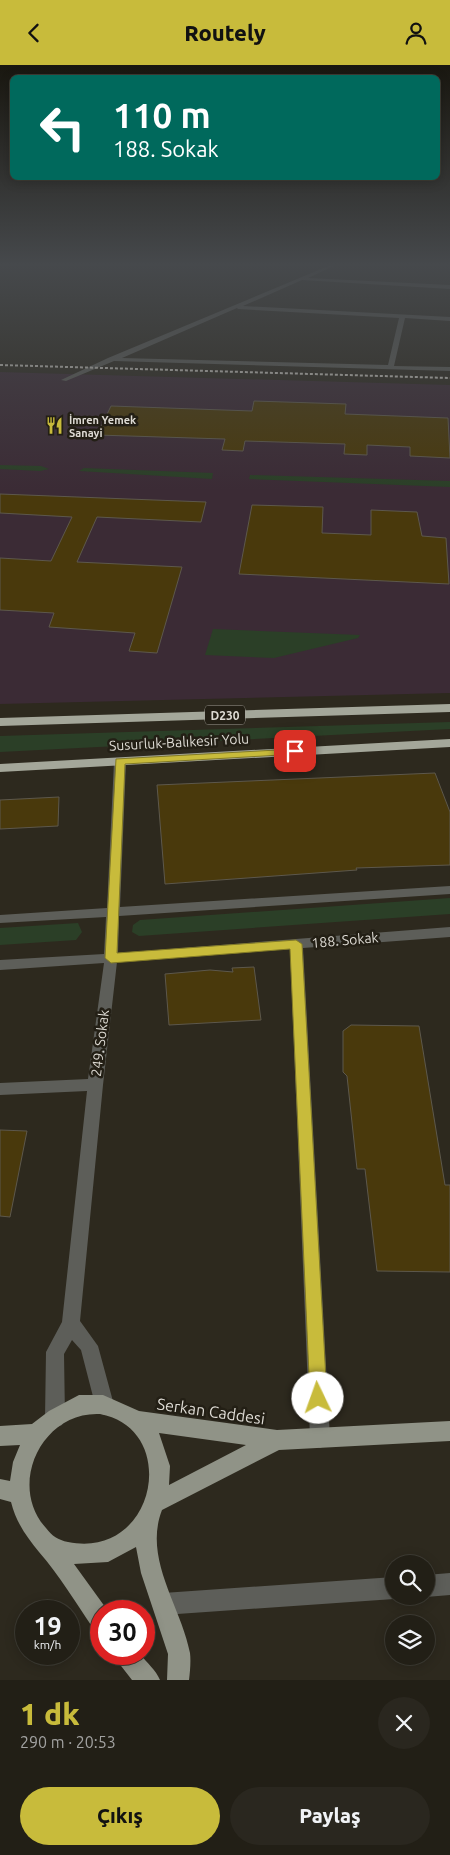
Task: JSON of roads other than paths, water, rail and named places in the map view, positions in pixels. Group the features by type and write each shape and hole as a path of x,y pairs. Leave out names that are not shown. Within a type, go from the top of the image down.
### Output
{"highway":[{"name":"Susurluk-Balıkesir Yolu","path":"0,722 450,708"},
{"name":"Susurluk-Balıkesir Yolu","path":"0,768 450,743"}],"main road":[{"path":"46,1543 67,1553 88,1555 110,1550 130,1539 146,1522 156,1502 161,1479 160,1457 152,1437 139,1421 122,1411 104,1405 79,1405 55,1418 37,1434 24,1455 18,1480 10,1491 20,1504 30,1526 46,1543 90,1605"},
{"name":"Serkan Caddesi","path":"139,1421 277,1440 450,1431"},
{"path":"0,1436 37,1434"},
{"name":"Serkan Caddesi","path":"156,1502 277,1440"},
{"path":"146,1522 147,1550 152,1573 179,1653 178,1680"},
{"path":"134,1665 142,1676 149,1680"}],"street":[{"path":"64,380 157,339"},
{"path":"391,367 397,339"},
{"path":"110,359 450,369"},
{"name":"249. Sokak","path":"71,1324 95,1085 111,958 120,762"},
{"path":"0,919 450,890"},
{"name":"188. Sokak","path":"0,965 450,932"},
{"path":"296,944 320,1437"},
{"path":"0,1089 95,1085"},
{"path":"55,1418 55,1352 71,1324 89,1346 104,1405"},
{"path":"435,1585 450,1584"},
{"path":"163,1604 385,1589"}],"railway":[{"path":"0,365 450,378"}],"place":[{"name":"İmren Yemek Sanayi","path":"55,426"}]}
